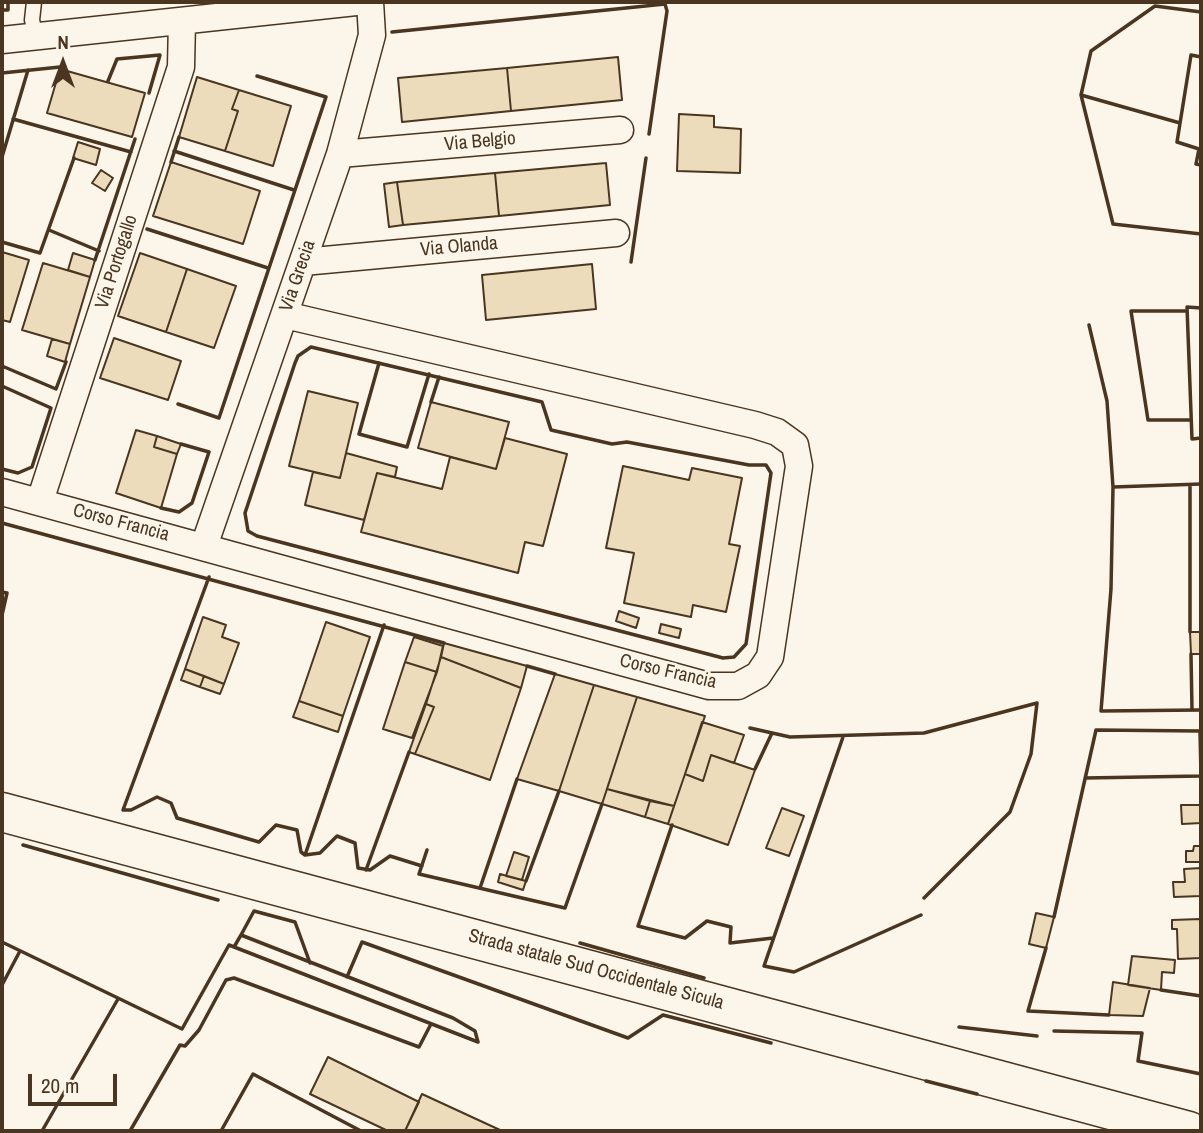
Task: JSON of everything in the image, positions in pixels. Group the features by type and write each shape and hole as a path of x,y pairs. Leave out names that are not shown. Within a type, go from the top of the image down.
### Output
{"main road":[{"name":"Strada statale Sud Occidentale Sicula","path":"2,812 1189,1131"}],"street":[{"path":"2,40 356,2"},
{"name":"Via Grecia","path":"204,546 340,154 372,35 370,2"},
{"name":"Via Portogallo","path":"40,501 181,67 182,21"},
{"name":"Via Belgio","path":"340,154 620,130"},
{"name":"Via Olanda","path":"303,262 616,233"},
{"name":"Corso Francia","path":"2,492 709,686 738,686 758,675 770,657 799,466 795,445 777,432 285,315"}],"lane":[{"path":"34,2 32,20 36,37"}],"building":[{"path":"618,57 622,100 511,111 507,68"},
{"path":"507,68 511,111 402,122 398,78"},
{"path":"60,69 145,93 132,137 47,113"},
{"path":"197,77 239,90 232,109 238,111 225,151 179,137"},
{"path":"239,90 291,106 273,166 225,151 238,111 232,109"},
{"path":"679,114 714,116 714,127 741,129 740,173 677,171"},
{"path":"78,142 100,149 96,165 73,158"},
{"path":"171,162 260,191 243,244 153,216"},
{"path":"606,163 610,205 499,216 495,173"},
{"path":"101,170 113,178 105,191 92,183"},
{"path":"495,173 499,216 403,225 397,182"},
{"path":"397,182 403,225 389,227 384,184"},
{"path":"2,252 29,260 10,322 2,320"},
{"path":"73,253 95,260 90,277 68,270"},
{"path":"140,253 187,269 166,332 118,316"},
{"path":"43,263 90,277 70,344 22,330"},
{"path":"592,264 596,309 486,320 482,275"},
{"path":"187,269 236,286 214,348 166,332"},
{"path":"114,338 181,361 168,400 100,378"},
{"path":"52,339 70,344 65,362 47,356"},
{"path":"308,391 358,403 340,478 289,466"},
{"path":"431,402 509,422 496,469 418,448"},
{"path":"136,430 157,436 154,447 177,454 161,508 116,493"},
{"path":"157,436 181,444 177,454 154,447"},
{"path":"505,438 567,454 543,546 525,542 518,573 361,532 377,473 442,489 450,457 496,469"},
{"path":"346,453 397,467 395,477 377,473 364,520 305,505 313,472 340,478"},
{"path":"623,466 689,480 692,468 742,478 729,544 740,546 726,612 693,605 691,617 624,603 634,553 606,548"},
{"path":"619,611 639,618 636,628 616,621"},
{"path":"203,617 226,625 222,637 239,643 224,684 185,669"},
{"path":"326,622 370,637 343,716 299,701"},
{"path":"661,624 681,629 679,638 659,633"},
{"path":"1190,632 1201,632 1201,654 1191,654"},
{"path":"414,637 443,646 437,672 405,662"},
{"path":"444,643 527,666 521,688 441,657"},
{"path":"441,657 521,688 490,780 415,754 434,707 426,704"},
{"path":"405,662 437,672 412,738 383,729"},
{"path":"185,669 204,676 200,687 181,680"},
{"path":"555,674 594,685 559,791 517,779"},
{"path":"204,676 224,684 220,694 200,687"},
{"path":"594,685 637,697 602,804 559,791"},
{"path":"637,697 705,716 674,806 607,789"},
{"path":"299,701 343,716 338,732 293,717"},
{"path":"426,704 434,707 415,754 409,752"},
{"path":"702,722 744,735 734,763 711,755 703,781 685,774"},
{"path":"711,755 755,770 728,845 668,824 685,774 703,781"},
{"path":"607,789 650,801 645,817 602,804"},
{"path":"650,801 674,806 668,824 645,817"},
{"path":"1181,805 1201,805 1201,823 1182,824"},
{"path":"782,808 804,816 789,856 766,848"},
{"path":"1194,846 1201,846 1201,862 1186,862 1186,851 1193,851"},
{"path":"514,852 529,857 522,880 506,876"},
{"path":"1201,868 1201,896 1174,897 1173,882 1185,882 1184,869"},
{"path":"500,874 526,881 523,890 498,882"},
{"path":"1036,913 1054,917 1046,948 1029,944"},
{"path":"1201,919 1201,958 1178,959 1177,929 1172,929 1172,920"},
{"path":"1132,956 1175,960 1174,973 1162,972 1161,990 1128,985"},
{"path":"1113,982 1150,988 1143,1016 1109,1015"},
{"path":"328,1057 419,1102 405,1131 388,1131 310,1094"},
{"path":"422,1094 500,1130 405,1131"}],"wall":[{"path":"2,10 8,10 8,2"},
{"path":"392,32 665,4 667,11 649,134"},
{"path":"1180,123 1081,95 1091,51 1155,6 1201,12"},
{"path":"108,81 117,59 160,55 149,93"},
{"path":"1201,57 1191,55 1177,142 1199,149 1196,164 1201,165"},
{"path":"2,73 60,67"},
{"path":"2,157 28,70"},
{"path":"178,404 219,418 326,97 257,76"},
{"path":"1081,95 1113,224 1201,234"},
{"path":"13,119 131,152"},
{"path":"171,162 179,137"},
{"path":"95,260 135,139"},
{"path":"174,151 294,190"},
{"path":"2,242 40,253 74,158"},
{"path":"631,262 646,158"},
{"path":"147,229 268,268"},
{"path":"49,230 99,251"},
{"path":"1201,308 1187,307 1192,439 1201,438"},
{"path":"1187,311 1131,311 1148,420 1191,420"},
{"path":"1089,325 1107,401 1113,487 1111,589 1101,711 1201,710"},
{"path":"311,347 542,402 551,430 612,444 627,442 749,465 766,465 771,473 746,644 734,657 723,658 257,536 248,531 245,513 295,363 298,356 311,347"},
{"path":"2,366 56,389 66,362"},
{"path":"379,363 359,434 407,447 429,374"},
{"path":"431,402 439,377"},
{"path":"2,386 51,408 32,467 18,473 2,469"},
{"path":"161,508 179,512 192,503 209,452 181,444"},
{"path":"1113,487 1201,484"},
{"path":"1190,485 1190,632"},
{"path":"2,523 444,643"},
{"path":"209,577 123,810 131,810 157,797 171,803 177,818 259,842 276,825 297,830 301,852 305,855 320,853 337,836 355,843 358,868 370,870 390,856 422,866"},
{"path":"2,592 7,593 2,615"},
{"path":"305,855 384,625"},
{"path":"1191,654 1192,710"},
{"path":"527,666 555,674"},
{"path":"750,728 790,737 924,733 1037,703 1031,754 1010,812 924,898"},
{"path":"1054,917 1096,730 1200,731 1201,776 1085,778"},
{"path":"755,769 772,733"},
{"path":"843,737 764,966 794,972 921,915"},
{"path":"366,870 409,752"},
{"path":"480,888 517,779"},
{"path":"526,881 559,791"},
{"path":"427,850 419,874 565,908 602,804"},
{"path":"672,825 638,926 685,938 707,921 731,927 730,943 773,938"},
{"path":"23,845 218,900"},
{"path":"241,935 254,911 295,922 310,963"},
{"path":"234,947 241,935 453,1018 475,1031 478,1042"},
{"path":"2,942 182,1029 229,945 478,1042"},
{"path":"347,977 362,942 628,1038 663,1015 771,1043"},
{"path":"580,943 704,978"},
{"path":"1046,948 1028,1011 1109,1015"},
{"path":"2,985 20,951"},
{"path":"130,1131 180,1045 185,1046 199,1030 226,980 234,978 419,1047 431,1024"},
{"path":"1161,990 1201,996"},
{"path":"42,1131 118,999"},
{"path":"959,1027 1037,1036"},
{"path":"1054,1031 1142,1033 1138,1061 1201,1074"},
{"path":"221,1131 253,1074 361,1131"},
{"path":"926,1081 977,1094"}]}
